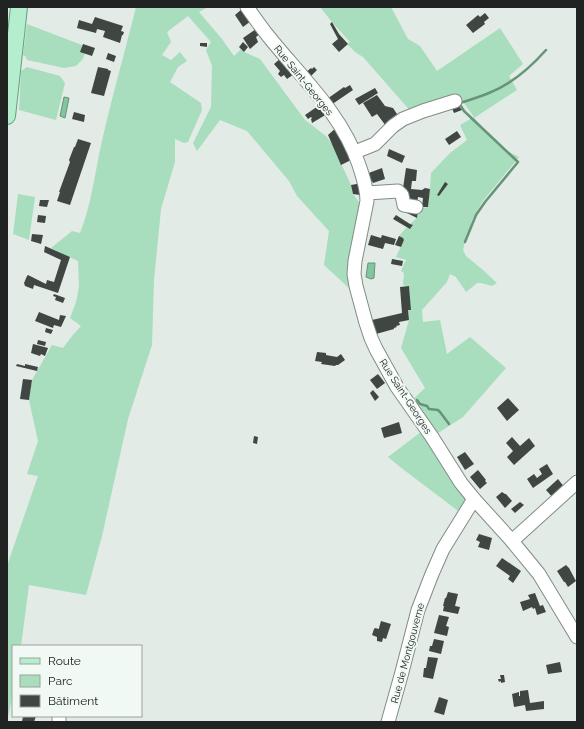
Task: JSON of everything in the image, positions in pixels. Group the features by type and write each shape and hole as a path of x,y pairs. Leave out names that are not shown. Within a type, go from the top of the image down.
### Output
{"main road":[{"path":"7,116 19,7"}],"street":[{"name":"Rue Saint-Georges","path":"247,7 269,37 325,102 342,127 355,152 362,172 367,193 367,201 355,261 354,274 371,338 397,387 432,437 461,483 539,574 577,637"},
{"path":"355,152 375,144 393,126 403,119 422,111 455,101"},
{"path":"367,193 398,191 402,195 404,205 416,207"},
{"path":"512,541 577,482"},
{"name":"Rue de Montgouverne","path":"388,722 418,610 443,549 474,499"}],"green space":[{"path":"136,7 208,7 199,12 234,56 241,49 244,52 260,59 305,120 326,136 332,144 351,185 353,194 366,212 350,289 324,265 329,231 297,196 289,181 247,131 220,120 197,151 193,143 211,107 212,66 206,50 211,42 188,16 167,32 171,42 162,55 171,60 180,52 187,61 178,67 170,82 201,103 202,110 188,142 184,143 175,139 175,162 161,209 154,280 152,345 128,419 102,536 86,595 29,585 21,645 12,645 12,699 7,722 7,566 38,476 27,474 38,441 29,400 32,380 52,345 63,348 81,326 70,318 76,302 79,287 78,261 51,248 72,231 80,233 90,199 106,124"},
{"path":"320,7 391,7 408,39 420,46 437,71 500,28 523,64 509,76 517,90 474,118 505,150 519,157 482,202 472,220 470,231 463,250 466,256 497,283 492,286 477,283 466,292 456,277 450,274 447,282 422,310 423,322 440,320 447,354 470,337 506,368 463,417 432,437 409,403 425,388 401,348 409,320 408,310 411,310 409,287 403,285 404,273 401,271 406,260 396,257 404,240 399,236 407,227 410,229 413,226 410,224 417,218 418,210 416,209 428,207 431,173 450,153 467,140 460,125 474,117 461,99 413,114 363,57 347,44 350,42"},
{"path":"27,24 87,47 83,59 76,66 64,68 27,60 23,55"},
{"path":"27,67 60,76 65,83 56,120 19,110 21,71"},
{"path":"18,194 35,197 29,240 13,234"},
{"path":"421,432 468,501 461,513 388,457"}],"shaded area":[{"path":"64,97 69,98 65,118 60,116"},
{"path":"368,263 375,263 374,278 371,279 366,277"}],"building":[{"path":"242,9 251,21 243,27 235,15"},
{"path":"485,13 489,18 484,22 485,24 473,33 466,25 478,15 480,17"},
{"path":"95,17 123,26 121,31 124,32 120,43 103,37 105,31 97,29 96,33 77,28 79,20 92,24"},
{"path":"332,22 339,34 348,44 339,52 332,44 338,39 330,24"},
{"path":"256,29 260,34 256,37 258,42 250,49 243,38"},
{"path":"243,42 248,47 244,52 239,47"},
{"path":"200,43 207,43 207,47 200,46"},
{"path":"83,44 95,48 92,56 80,52"},
{"path":"108,53 116,56 114,62 106,59"},
{"path":"281,58 294,74 287,79 284,75 281,77 278,74 280,71 274,64"},
{"path":"98,67 111,71 104,96 91,93"},
{"path":"314,67 317,70 309,78 305,73"},
{"path":"350,85 353,90 331,105 327,99 344,87 345,88"},
{"path":"375,88 378,93 359,105 355,99"},
{"path":"377,95 385,106 393,108 399,117 386,126 377,114 372,117 363,103"},
{"path":"321,104 327,114 312,123 312,118 311,117 308,119 305,115"},
{"path":"457,104 462,110 454,113 451,106"},
{"path":"74,112 85,115 84,122 72,119"},
{"path":"337,127 351,160 341,165 328,135"},
{"path":"457,131 461,137 449,145 445,139"},
{"path":"78,139 91,143 70,205 57,201 70,162 69,160"},
{"path":"389,149 405,156 402,163 387,156"},
{"path":"382,168 385,179 373,183 372,181 369,182 366,174"},
{"path":"406,168 417,170 416,181 412,181 411,189 430,189 428,207 422,207 423,198 418,197 417,206 406,200 407,189 403,188"},
{"path":"445,182 448,184 439,196 437,195"},
{"path":"362,183 362,197 360,197 360,195 353,194 351,185"},
{"path":"40,200 49,200 47,207 39,206"},
{"path":"407,207 418,209 417,218 407,213"},
{"path":"38,215 46,216 45,223 37,222"},
{"path":"396,215 413,225 410,229 393,219"},
{"path":"32,234 43,235 41,244 31,241"},
{"path":"371,235 381,238 382,235 396,239 394,245 385,243 383,249 368,245"},
{"path":"399,236 404,240 401,247 395,245"},
{"path":"45,246 70,257 58,293 34,285 33,289 25,286 24,283 28,275 46,284 47,280 54,282 61,260 44,252"},
{"path":"392,259 403,261 402,266 391,264"},
{"path":"409,286 411,310 408,310 409,320 399,322 400,325 396,326 397,327 394,329 376,334 372,320 402,313 400,287"},
{"path":"54,294 65,298 63,303 55,300 56,297 53,296"},
{"path":"39,312 59,320 60,315 66,316 61,327 54,325 53,328 35,321"},
{"path":"46,328 53,330 51,334 45,332"},
{"path":"38,340 46,342 45,346 37,344"},
{"path":"33,344 48,348 45,356 31,353"},
{"path":"317,352 326,353 326,355 337,357 341,354 345,360 335,366 321,364 322,362 315,361"},
{"path":"17,364 38,367 37,371 16,366"},
{"path":"378,374 385,383 377,389 370,380"},
{"path":"23,379 32,380 29,400 20,399"},
{"path":"373,390 379,397 375,401 370,393"},
{"path":"508,398 519,410 507,421 497,408"},
{"path":"399,422 402,433 384,438 381,428"},
{"path":"254,436 258,437 257,444 253,443"},
{"path":"512,437 520,446 529,438 535,446 514,465 507,457 513,451 506,443"},
{"path":"465,452 474,464 465,470 457,457"},
{"path":"547,464 553,474 533,488 527,479 534,474 537,478 542,474 539,469"},
{"path":"478,470 487,483 480,489 470,477"},
{"path":"558,479 565,488 554,499 546,490"},
{"path":"502,492 512,501 505,508 496,497"},
{"path":"520,502 524,505 515,513 511,509"},
{"path":"479,534 492,538 489,550 478,547 480,542 476,540"},
{"path":"502,558 521,571 513,583 508,579 510,576 496,566"},
{"path":"566,565 576,581 568,587 557,571"},
{"path":"448,592 458,594 455,606 460,607 458,614 443,611 445,598"},
{"path":"535,593 540,606 543,605 546,612 537,615 535,608 533,609 532,607 523,611 520,602 530,599 528,595"},
{"path":"439,615 449,617 446,626 449,627 447,636 434,633"},
{"path":"381,621 391,624 386,639 383,638 382,642 377,641 377,637 372,635 375,628 379,629"},
{"path":"434,639 444,641 441,654 429,651"},
{"path":"428,657 438,658 433,679 423,677 424,668 426,668"},
{"path":"560,662 562,672 548,674 546,665"},
{"path":"500,675 504,675 505,682 499,682 498,679 501,679"},
{"path":"528,690 530,703 544,701 544,709 526,711 525,705 514,707 512,694 519,692 520,696 520,691"},
{"path":"439,697 448,700 444,715 434,712"},
{"path":"23,717 36,717 34,722 22,721"}],"waterway":[{"path":"460,103 486,94 505,85 527,69 546,50"},
{"path":"459,103 464,111 518,162 476,215 465,242"},
{"path":"417,400 420,404 427,406 429,409 438,410 449,424"}]}
